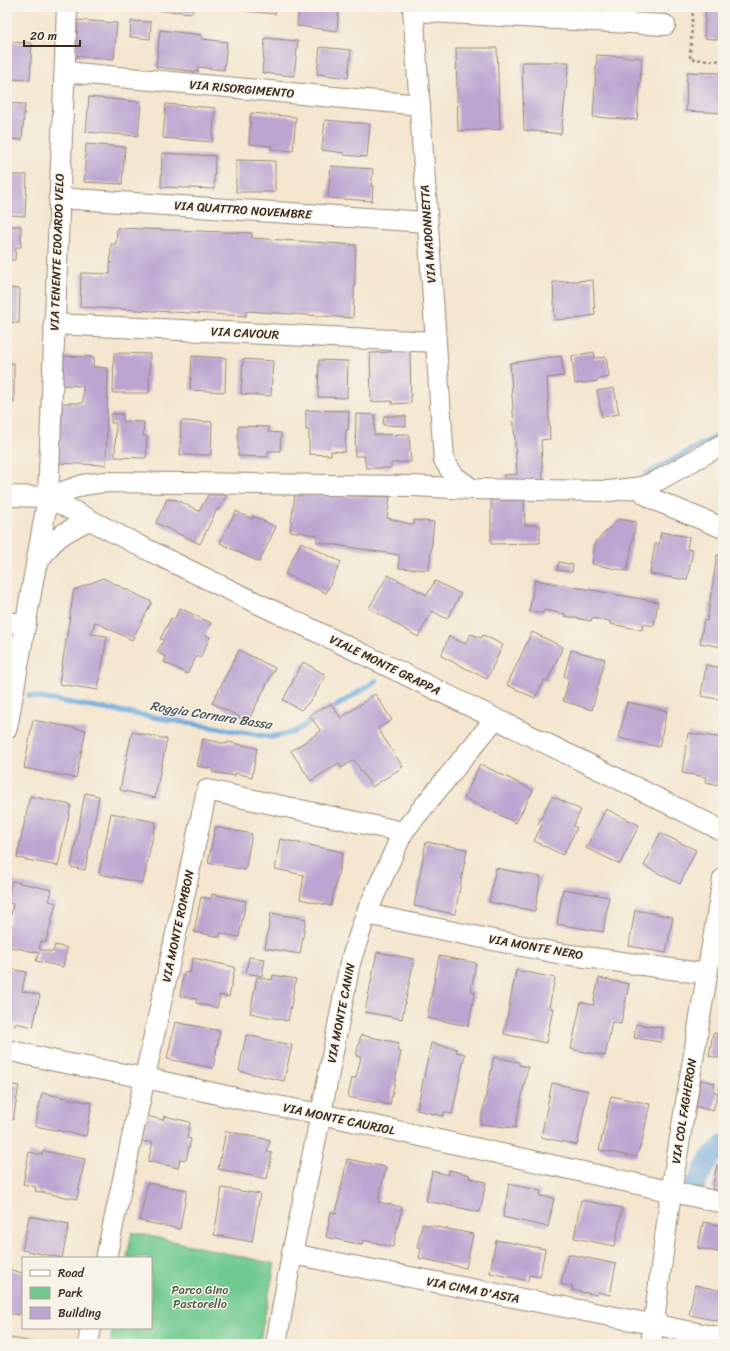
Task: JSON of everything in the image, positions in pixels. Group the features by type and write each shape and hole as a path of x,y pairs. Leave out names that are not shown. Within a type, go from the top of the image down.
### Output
{"street":[{"name":"VIA TENENTE EDOARDO VELO","path":"7,728 17,623 37,563 48,497 67,7"},
{"path":"413,9 665,25"},
{"name":"VIA MADONNETTA","path":"413,9 444,460 454,476 472,489"},
{"name":"VIA RISORGIMENTO","path":"65,72 420,105"},
{"name":"VIA QUATTRO NOVEMBRE","path":"60,198 427,222"},
{"name":"VIA CAVOUR","path":"54,324 436,342"},
{"path":"7,496 48,497 83,485 104,482 413,486 472,489 609,491 642,487 659,480 723,444"},
{"path":"413,486 428,478 444,460"},
{"path":"642,487 645,494 655,500 723,528"},
{"name":"VIALE MONTE GRAPPA","path":"48,497 89,520 723,831"},
{"path":"37,563 48,546 63,533 89,520"},
{"name":"VIA MONTE CANIN","path":"276,1344 292,1254 350,963 366,914 403,832 495,719"},
{"name":"VIA MONTE ROMBON","path":"106,1257 208,790 403,832"},
{"name":"VIA COL FAGHERON","path":"652,1335 670,1192 723,879"},
{"name":"VIA MONTE NERO","path":"366,914 557,953 707,974"},
{"name":"VIA MONTE CAURIOL","path":"7,1050 60,1062 146,1078 240,1099 321,1114 723,1203"},
{"name":"VIA CIMA D'ASTA","path":"292,1254 652,1335 723,1338"},
{"path":"88,1344 91,1329"}],"path":[{"path":"693,7 690,59 723,61"}],"green space":[{"name":"Parco Gino Pastorello","path":"132,1232 275,1264 259,1344 110,1344 113,1329 152,1329 152,1257 127,1257"}],"building":[{"path":"155,7 193,7 192,13 155,10"},
{"path":"247,7 276,7 275,14 246,11"},
{"path":"299,7 339,7 337,31 297,26"},
{"path":"706,7 723,7 723,40 704,38"},
{"path":"78,20 117,23 114,59 75,56"},
{"path":"131,21 151,22 150,39 130,37"},
{"path":"160,30 202,35 202,39 227,42 224,70 198,67 198,72 156,67"},
{"path":"265,38 298,41 294,76 262,73"},
{"path":"7,42 32,43 30,80 7,79"},
{"path":"320,47 351,50 348,78 317,74"},
{"path":"456,48 497,48 500,129 458,131"},
{"path":"597,55 642,58 637,120 593,117"},
{"path":"522,62 569,62 561,134 524,130"},
{"path":"687,72 723,73 723,113 686,111"},
{"path":"89,97 141,102 138,136 86,132"},
{"path":"7,103 25,104 22,140 7,139"},
{"path":"166,104 215,108 212,142 163,138"},
{"path":"251,113 296,117 293,151 271,149 272,146 249,144"},
{"path":"325,120 370,124 367,157 344,155 344,153 322,150"},
{"path":"86,144 125,147 122,184 84,182"},
{"path":"162,153 215,156 214,189 161,187"},
{"path":"236,160 275,161 275,192 236,192"},
{"path":"331,166 373,169 371,186 373,186 372,201 328,198"},
{"path":"7,175 27,175 25,216 7,215"},
{"path":"7,226 21,226 21,247 16,247 15,260 7,260"},
{"path":"117,228 252,233 252,238 356,245 353,318 246,311 246,316 80,307 81,273 110,274 111,244 116,244"},
{"path":"593,280 595,315 583,318 555,320 553,282"},
{"path":"7,288 20,289 19,323 7,322"},
{"path":"410,351 411,403 392,404 392,401 371,402 370,353"},
{"path":"594,352 595,358 606,357 609,377 598,379 598,381 575,384 572,356"},
{"path":"114,353 150,354 149,393 113,393"},
{"path":"63,356 94,357 93,367 108,368 106,465 55,463 60,403 83,403 83,386 62,385"},
{"path":"192,356 226,358 225,392 190,390"},
{"path":"561,356 564,376 547,378 550,439 541,440 543,483 508,482 503,475 517,474 510,363"},
{"path":"243,359 273,361 271,396 241,394"},
{"path":"319,360 348,361 347,398 318,397"},
{"path":"7,363 14,363 14,403 7,403"},
{"path":"614,388 619,414 602,417 597,391"},
{"path":"306,410 349,411 345,452 331,451 331,455 309,454 309,430 306,430"},
{"path":"111,414 123,414 123,421 144,422 143,436 147,436 146,458 115,457 116,423 111,423"},
{"path":"356,414 375,415 374,435 409,434 411,462 391,463 391,468 366,468 364,456 355,456"},
{"path":"384,416 406,416 406,426 383,425"},
{"path":"181,421 212,422 211,455 180,455"},
{"path":"238,426 269,427 268,432 281,433 280,451 268,451 268,457 238,456"},
{"path":"7,437 9,437 8,447 7,447"},
{"path":"295,494 390,497 387,518 414,525 414,520 434,522 429,570 399,568 399,555 317,542 317,535 290,531"},
{"path":"208,495 227,495 219,510 217,509 200,544 156,523 167,499 177,500 199,511"},
{"path":"491,500 524,500 525,525 540,525 540,543 491,544"},
{"path":"236,511 252,519 253,516 276,527 259,562 220,543"},
{"path":"619,519 636,522 627,571 592,564 595,542"},
{"path":"661,532 689,537 687,549 693,550 687,580 650,574 655,544 659,544"},
{"path":"301,542 341,562 326,593 285,574"},
{"path":"717,555 723,556 723,647 700,643 704,620 707,621"},
{"path":"559,562 573,565 572,572 557,570"},
{"path":"388,575 427,595 435,581 461,594 447,619 432,611 418,637 369,608"},
{"path":"103,578 152,602 132,640 95,622 91,634 107,636 98,690 59,684 74,590"},
{"path":"535,580 658,602 654,626 643,624 642,630 610,624 610,621 592,618 591,621 544,610 543,613 529,611"},
{"path":"180,608 211,623 205,635 210,637 200,658 197,656 187,674 164,662 166,657 157,652 164,640 160,639 171,618 174,620"},
{"path":"532,632 563,647 547,682 544,680 535,698 507,685"},
{"path":"471,634 481,638 483,635 503,645 487,679 441,656 449,636 465,644"},
{"path":"239,650 275,668 248,721 212,703"},
{"path":"571,650 605,659 592,710 563,701 569,679 564,676"},
{"path":"303,662 326,675 313,698 301,710 283,700"},
{"path":"706,665 723,668 723,700 701,696"},
{"path":"375,694 392,720 378,729 403,767 372,787 354,760 342,768 339,763 311,781 291,751 321,731 309,715 331,704 341,718"},
{"path":"627,702 667,711 659,747 619,738"},
{"path":"33,720 86,730 76,778 24,768"},
{"path":"132,732 167,739 155,798 120,790"},
{"path":"688,733 723,738 723,767 720,785 705,782 706,777 682,773"},
{"path":"203,739 257,748 252,777 235,773 235,776 212,772 213,769 197,766"},
{"path":"480,764 533,790 516,823 464,798"},
{"path":"85,793 99,796 85,870 71,867"},
{"path":"30,796 71,805 58,866 17,858"},
{"path":"552,796 581,810 573,826 577,828 563,855 534,841 542,825 538,824"},
{"path":"606,809 639,825 620,864 586,848"},
{"path":"111,813 156,822 143,883 99,874"},
{"path":"215,827 252,834 245,870 208,863"},
{"path":"660,833 696,850 680,884 644,866"},
{"path":"280,839 343,852 331,906 300,899 304,875 275,869"},
{"path":"426,842 467,849 455,914 414,906"},
{"path":"496,868 541,877 535,911 489,902"},
{"path":"12,881 52,890 49,901 56,903 46,942 41,941 39,949 53,952 55,945 67,948 63,967 36,961 39,953 7,946 7,924 9,924 13,904 7,902"},
{"path":"563,889 609,897 603,932 557,924"},
{"path":"212,894 246,901 239,937 220,933 220,937 194,932 201,897 211,899"},
{"path":"635,910 673,917 666,953 629,946"},
{"path":"271,913 306,919 300,954 265,948"},
{"path":"377,952 414,959 402,1019 365,1012"},
{"path":"439,956 476,963 471,991 475,992 468,1026 427,1018"},
{"path":"249,957 265,959 262,976 246,973"},
{"path":"193,958 235,967 229,997 220,995 217,1008 196,1003 197,999 180,996 184,972 190,973"},
{"path":"7,968 26,972 22,991 40,995 33,1027 15,1023 15,1026 7,1024"},
{"path":"516,970 555,978 549,1008 553,1008 546,1043 504,1034"},
{"path":"273,975 296,979 288,1021 250,1013 257,977 272,980"},
{"path":"599,978 629,984 621,1024 612,1022 605,1056 571,1049 581,1002 593,1005"},
{"path":"175,1022 220,1031 213,1068 167,1059"},
{"path":"636,1024 663,1028 661,1042 634,1038"},
{"path":"713,1033 723,1034 723,1059 709,1056"},
{"path":"246,1035 292,1045 284,1081 239,1071"},
{"path":"361,1035 399,1043 397,1051 401,1052 390,1105 348,1097 352,1078 356,1078 361,1057 356,1056"},
{"path":"431,1043 457,1049 456,1052 465,1054 452,1114 444,1112 443,1116 417,1110"},
{"path":"494,1057 519,1062 519,1065 528,1067 515,1128 480,1124"},
{"path":"721,1075 723,1076 723,1091 719,1090"},
{"path":"701,1080 715,1083 713,1091 718,1093 713,1111 695,1106"},
{"path":"552,1083 588,1091 577,1145 541,1137"},
{"path":"7,1084 19,1086 13,1120 7,1119"},
{"path":"42,1093 92,1103 86,1136 35,1126"},
{"path":"611,1096 650,1104 642,1141 636,1157 599,1150"},
{"path":"147,1116 163,1120 164,1116 190,1122 187,1138 191,1139 186,1160 180,1159 178,1168 148,1161 153,1143 142,1141"},
{"path":"226,1131 270,1140 267,1152 272,1153 267,1179 218,1169"},
{"path":"43,1151 85,1159 77,1199 35,1191 36,1187 23,1184 29,1152 42,1155"},
{"path":"347,1159 386,1167 378,1202 402,1207 393,1247 363,1240 362,1245 326,1237 331,1212 336,1213"},
{"path":"717,1165 723,1167 723,1192 712,1189"},
{"path":"449,1170 470,1175 469,1178 486,1182 480,1212 426,1201 432,1171 449,1175"},
{"path":"147,1183 187,1190 180,1229 140,1221"},
{"path":"509,1184 541,1191 540,1196 554,1198 548,1227 503,1217"},
{"path":"222,1188 260,1194 252,1242 214,1235"},
{"path":"581,1200 622,1208 615,1246 574,1238"},
{"path":"29,1216 69,1224 62,1257 22,1250"},
{"path":"703,1222 723,1226 723,1253 698,1248"},
{"path":"422,1224 473,1234 466,1268 419,1258 421,1249 417,1248"},
{"path":"496,1240 545,1249 540,1277 529,1275 528,1281 490,1273"},
{"path":"568,1254 616,1264 610,1295 598,1292 597,1295 572,1290 573,1287 561,1284"},
{"path":"7,1269 22,1273 22,1313 20,1312 19,1315 7,1313"},
{"path":"695,1285 723,1291 723,1322 689,1315"},
{"path":"11,1338 38,1343 38,1344 10,1344"}],"waterway":[{"name":"Roggia Cornara Bassa","path":"647,474 723,433"},
{"name":"Roggia Cornara Bassa","path":"327,712 376,681"},
{"name":"Roggia Cornara Bassa","path":"29,696 271,737 294,732 318,717"},
{"path":"695,1186 710,1157 723,1145"}]}
